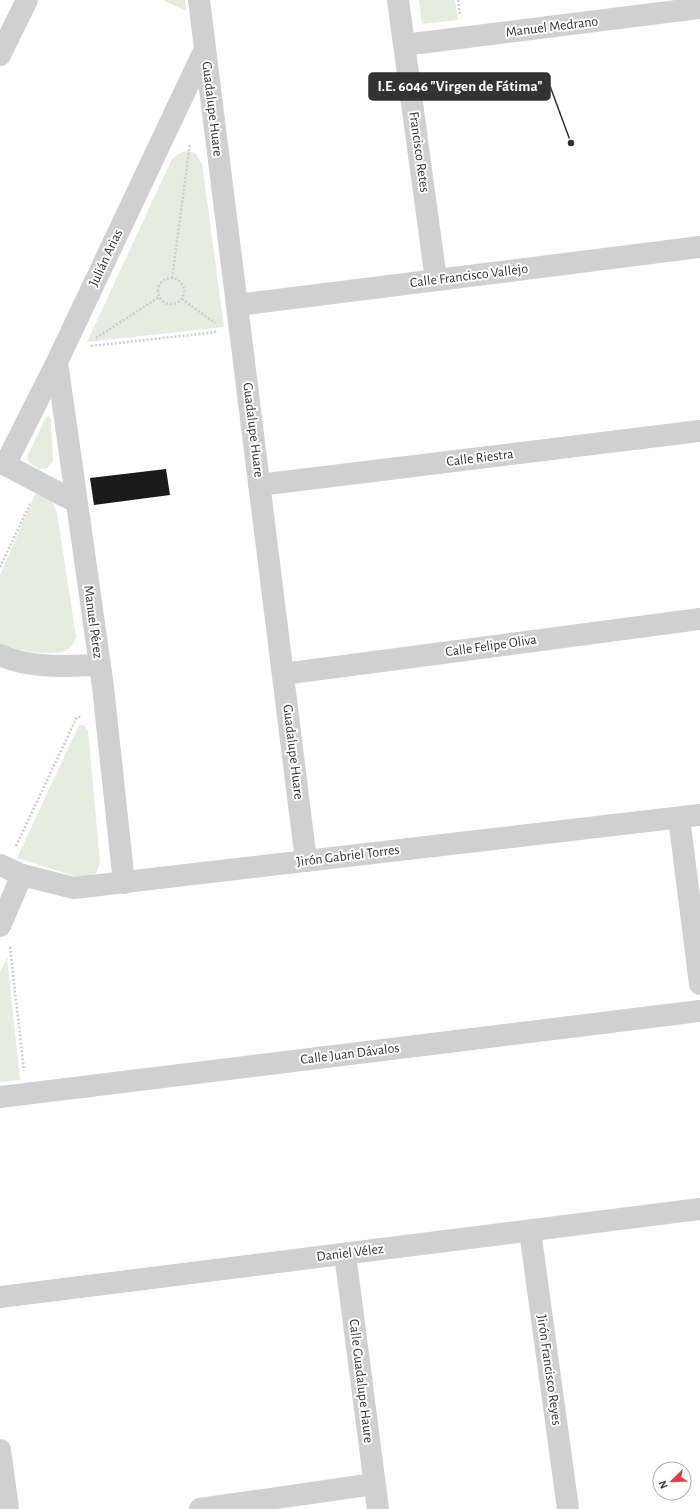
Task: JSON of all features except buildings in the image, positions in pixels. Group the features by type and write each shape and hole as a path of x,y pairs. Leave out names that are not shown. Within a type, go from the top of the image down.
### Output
{"street":[{"path":"0,55 27,0"},
{"name":"Guadalupe Huare","path":"199,0 237,305 234,330 259,485 306,861"},
{"name":"Francisco Retes","path":"398,0 436,280"},
{"name":"Manuel Medrano","path":"404,45 700,8"},
{"name":"Julián Arias","path":"3,464 67,352 205,49"},
{"name":"Calle Francisco Vallejo","path":"237,305 700,248"},
{"name":"Manuel Pérez","path":"67,352 76,502 100,665 124,883"},
{"name":"Calle Riestra","path":"259,485 700,431"},
{"path":"3,464 76,502"},
{"name":"Calle Felipe Oliva","path":"283,674 700,619"},
{"path":"0,655 12,660 45,667 100,665"},
{"path":"690,816 700,984"},
{"name":"Jirón Gabriel Torres","path":"9,869 74,888 690,816"},
{"path":"3,919 9,869"},
{"name":"Calle Juan Dávalos","path":"0,1097 700,1011"},
{"name":"Daniel Vélez","path":"0,1297 700,1210"},
{"name":"Jirón Francisco Reyes","path":"530,1231 568,1509"},
{"name":"Calle Guadalupe Haure","path":"345,1254 378,1509"},
{"path":"0,1450 8,1509"},
{"path":"200,1509 374,1484"}],"path":[{"path":"183,144 190,144 194,146"},
{"path":"172,278 190,144"},
{"path":"172,278 178,281 182,286 183,292 182,299 176,303 170,304 163,302 159,297 158,290 160,284 165,280 172,278"},
{"path":"67,352 159,297"},
{"path":"182,299 234,330"},
{"path":"67,352 234,330"},
{"path":"0,567 40,483"},
{"path":"9,869 78,717 106,717"},
{"path":"3,919 27,1094"}],"shaded area":[{"path":"163,0 185,0 186,11"},
{"path":"419,0 455,0 458,20 422,24"},
{"path":"187,151 195,153 202,164 224,327 87,342 172,159 178,154"},
{"path":"49,416 51,419 53,462 47,468 39,469 30,463 27,457 46,417"},
{"path":"37,490 53,503 57,513 76,637 72,646 57,653 37,653 0,645 0,575"},
{"path":"79,725 83,725 88,730 100,863 96,873 84,879 17,858"},
{"path":"7,957 20,1080 0,1082 0,973"}],"place":[{"name":"I.E. 6046 \"Virgen de Fátima\"","path":"571,143"}]}
